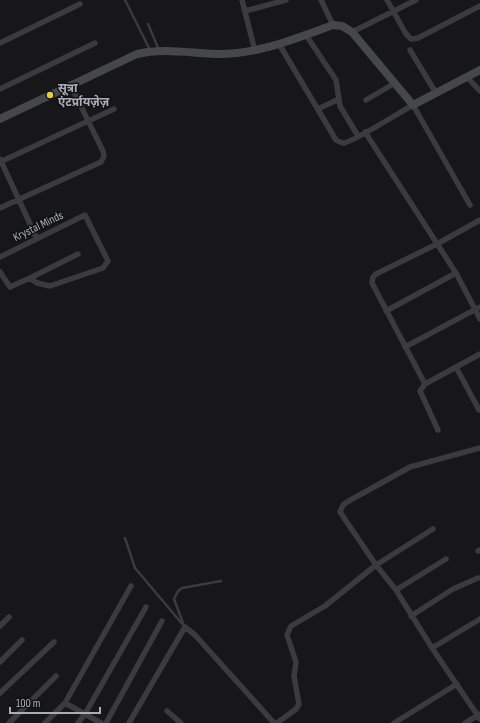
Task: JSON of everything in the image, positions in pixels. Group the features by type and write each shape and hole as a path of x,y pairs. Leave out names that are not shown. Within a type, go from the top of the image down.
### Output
{"street":[{"path":"242,0 256,50"},
{"path":"245,11 286,0"},
{"path":"321,0 333,25"},
{"path":"387,0 406,34 411,39 418,38 480,6"},
{"path":"352,32 413,1"},
{"path":"0,43 80,4"},
{"path":"0,119 70,84 137,54 159,50 223,54 256,50 279,44 333,25 342,26 352,32 413,105 470,205"},
{"path":"306,35 336,80 340,106 358,136"},
{"path":"1,86 95,43"},
{"path":"279,44 336,140 345,143 480,70"},
{"path":"410,50 436,93"},
{"path":"467,77 480,91"},
{"path":"366,100 395,83"},
{"path":"0,208 101,162 104,156 103,151 70,84"},
{"path":"318,109 339,99"},
{"path":"37,239 20,200 0,161 89,122 114,109"},
{"path":"365,132 478,308 480,319"},
{"name":"Krystal Minds","path":"0,257 85,215 108,261 103,268 50,286 37,283 30,278"},
{"path":"425,384 372,283 373,277 376,274 437,244 480,220"},
{"path":"0,272 10,287 78,254"},
{"path":"386,311 456,273"},
{"path":"405,347 478,308"},
{"path":"438,430 420,394 425,384 480,354"},
{"path":"456,367 479,410"},
{"path":"465,723 479,716 432,648 396,590 376,565 340,512 343,505 410,467 480,448"},
{"path":"277,723 296,709 299,704 294,676 296,662 287,635 288,630 294,624 325,606 376,565 433,529"},
{"path":"396,590 446,559"},
{"path":"411,616 453,589 478,578"},
{"path":"45,723 65,703 132,586"},
{"path":"78,723 85,714 146,607"},
{"path":"0,626 9,617"},
{"path":"432,648 480,619"},
{"path":"106,723 162,621"},
{"path":"129,723 185,627 195,635 274,723"},
{"path":"0,662 22,640"},
{"path":"0,693 54,642"},
{"path":"9,723 56,676"},
{"path":"394,723 457,684"},
{"path":"65,703 101,723"},
{"path":"167,711 181,723"}],"lane":[{"path":"125,0 150,51"},
{"path":"148,24 159,50"},
{"path":"125,538 135,568 185,627"},
{"path":"185,627 174,599 178,591 182,588 221,581"}],"place":[{"name":"सूत्रा एंटर्प्रायज़ेज़","path":"50,95"}]}
